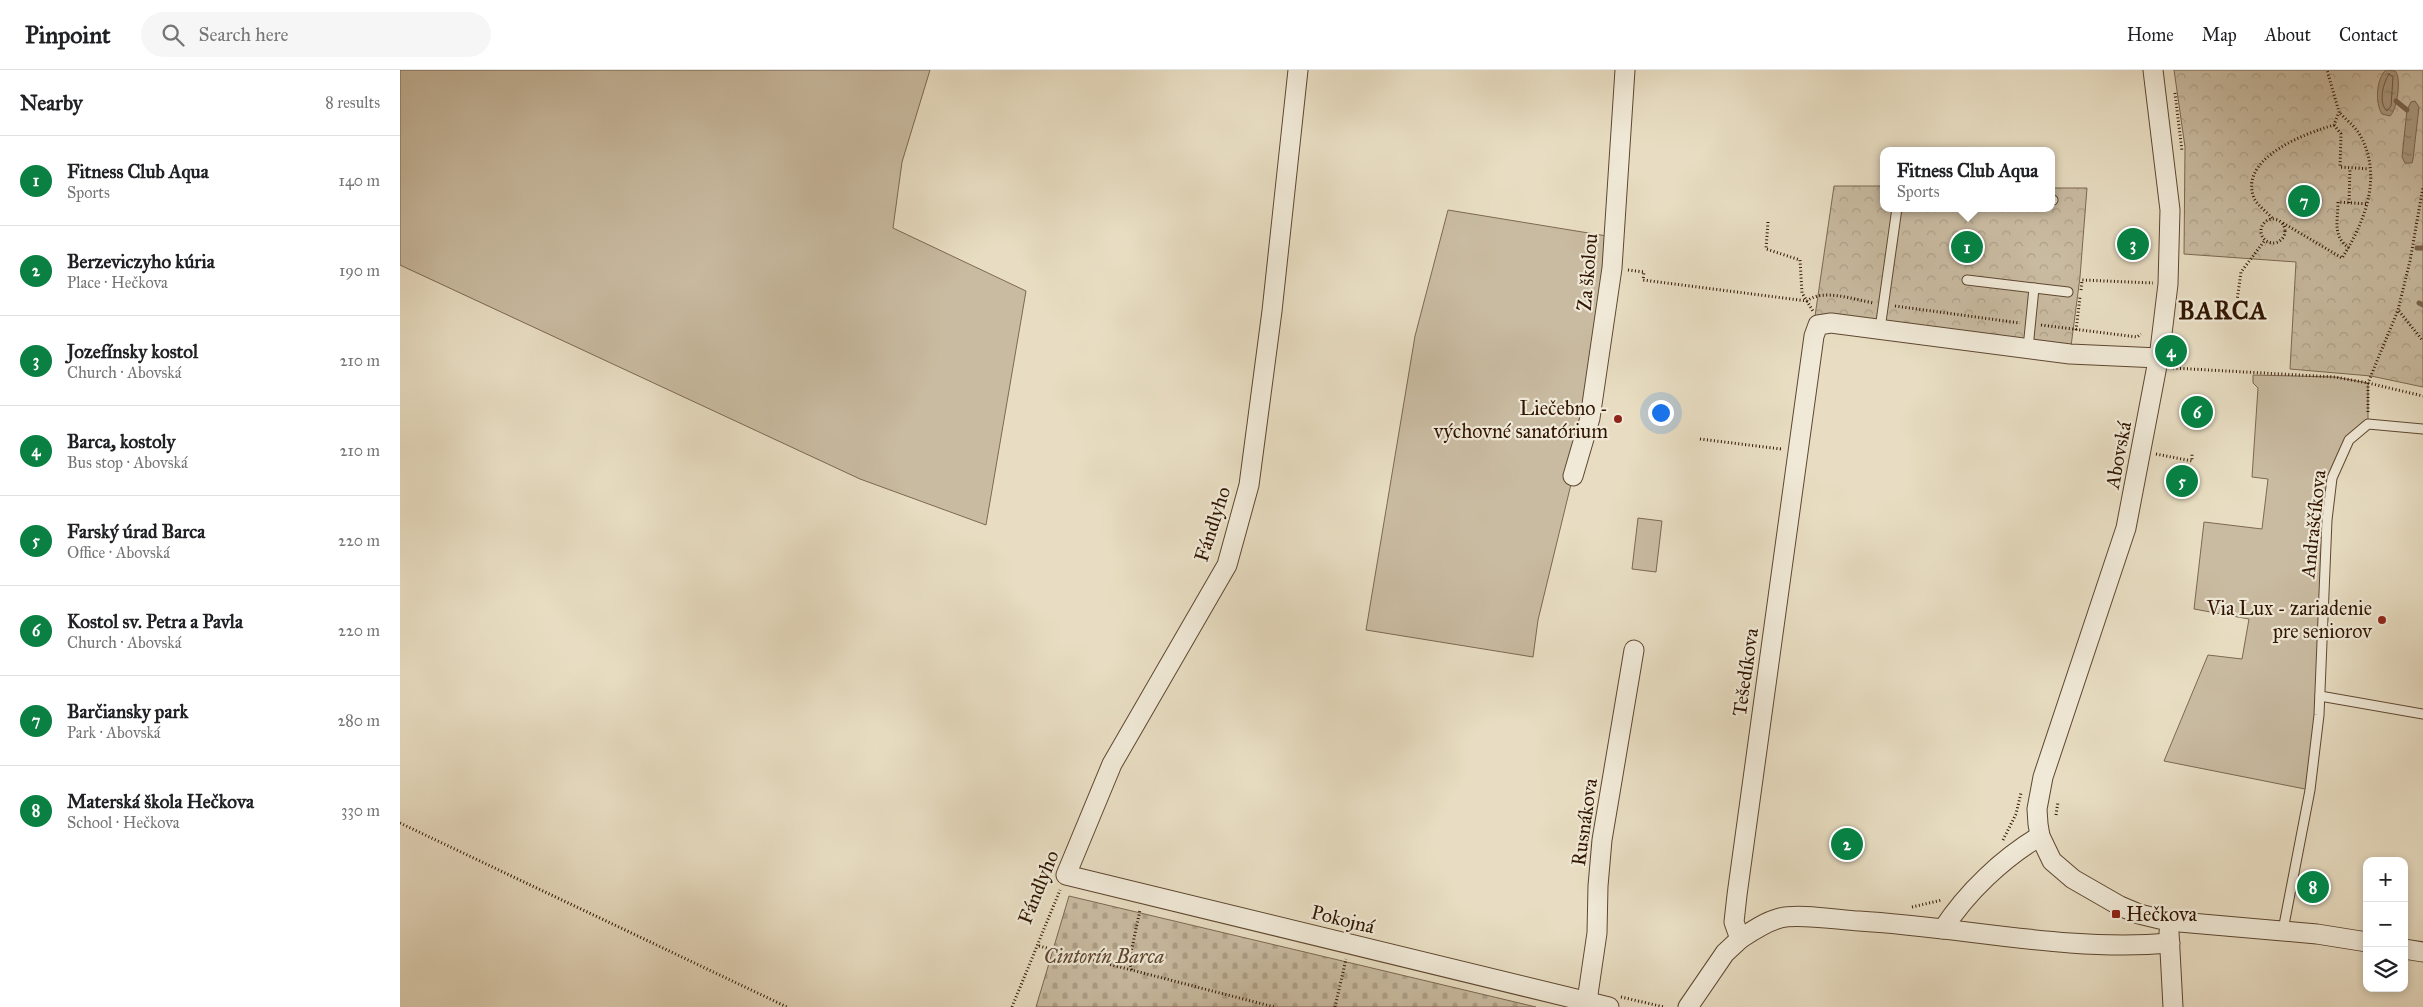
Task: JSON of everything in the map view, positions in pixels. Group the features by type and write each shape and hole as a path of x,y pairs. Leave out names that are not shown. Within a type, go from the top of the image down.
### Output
{"street":[{"name":"Fándlyho","path":"1066,875 1112,764 1227,565 1250,476 1272,311 1298,70"},
{"name":"Za školou","path":"1573,476 1590,418 1612,268 1625,70"},
{"name":"Abovská","path":"2040,836 2037,809 2039,792 2126,528 2158,361 2168,284 2170,210 2153,70"},
{"name":"Tešedíkova","path":"1740,939 1734,922 1737,894 1814,336 1818,325 1831,323 1880,329"},
{"path":"1880,329 2070,354 2158,361"},
{"name":"Rusnákova","path":"1588,995 1597,933 1598,886 1602,840 1634,650"},
{"path":"1942,929 1953,913 1998,867 2020,848 2040,836 2052,861 2073,879 2120,906 2146,916 2168,921 2283,930 2363,941"},
{"name":"Pokojná","path":"1066,875 1349,944 1588,995 1610,1007"},
{"path":"1688,1007 1725,953 1740,939 1760,926 1781,918 1884,922 1990,936 2128,947 2170,944"},
{"path":"2168,921 2173,1007"},
{"path":"2408,950 2423,952"}],"lane":[{"path":"1880,329 1896,212"},
{"path":"1967,280 2068,292"},
{"path":"2028,348 2034,288"},
{"path":"2368,424 2423,429"},
{"name":"Andraščíkova","path":"2283,930 2310,790 2320,696 2327,520 2332,478 2349,440 2368,424"},
{"path":"2320,696 2423,714"}],"path":[{"path":"2327,70 2339,112 2359,134 2365,147 2369,169 2370,187 2368,204 2357,235 2342,258 2272,218 2254,198 2252,184 2255,169 2265,158 2298,138 2334,125 2339,112"},
{"path":"2334,125 2341,134 2340,167 2369,169"},
{"path":"2349,203 2350,168"},
{"path":"2368,424 2368,382 2398,310 2410,261 2423,187"},
{"path":"2349,248 2340,241 2337,235 2338,202 2368,204"},
{"path":"2265,240 2261,229 2264,222 2272,218"},
{"path":"1768,222 1766,249 1800,260 1802,293"},
{"path":"2265,240 2277,242 2283,238 2285,230 2283,223"},
{"path":"2235,315 2241,272 2265,240"},
{"path":"1612,268 1644,272 1643,280 1697,288 1808,301 1814,296 1823,295 2076,330 2137,337 2141,334"},
{"path":"2076,330 2082,280 2168,284"},
{"path":"2398,310 2423,341"},
{"path":"2137,337 2136,349 2158,361 2335,377 2368,382 2423,396"},
{"path":"1700,439 1798,452"},
{"path":"2153,461 2155,453 2192,461 2192,453"},
{"path":"2000,846 2016,814 2022,786"},
{"path":"2055,820 2058,796"},
{"path":"400,823 696,962 787,1007"},
{"name":"Fándlyho","path":"1012,1007 1039,946 1066,875"},
{"path":"1132,971 1129,962 1142,894"},
{"path":"1907,908 1924,906 1943,900 1949,895"},
{"path":"1335,1007 1349,944"},
{"path":"1039,946 1274,1007"},
{"path":"1588,995 1664,1007"}],"green space":[{"path":"400,70 930,70 902,162 893,228 1026,291 986,525 860,479 400,265"},
{"path":"2174,70 2423,70 2423,387 2371,376 2290,369 2296,262 2184,254 2185,147"},
{"path":"1834,186 1880,186 1880,212 2055,212 2055,188 2087,188 2080,277 2070,354 1818,325 1815,316"},
{"path":"1448,210 1613,237 1573,476 1538,620 1533,657 1366,630 1415,336"},
{"path":"2253,375 2335,377 2368,383 2368,424 2360,428 2335,466 2310,790 2164,761 2208,655 2242,659 2249,619 2194,609 2204,522 2262,529 2268,479 2252,477 2258,388 2253,383"},
{"path":"1638,518 1662,521 1656,572 1632,569"},
{"name":"Cintorín Barca","path":"1069,896 1536,1007 1036,1007"}],"water":[{"path":"2386,70 2395,71 2398,80 2397,101 2390,116 2382,114 2378,104 2378,85"},
{"path":"2415,101 2419,107 2413,159 2412,163 2405,163 2402,157 2407,110 2411,102"}],"waterway":[{"path":"2396,101 2407,110"},
{"path":"2417,248 2423,248"},
{"path":"2419,303 2423,305"}],"place":[{"name":"Barčiansky park","path":"2304,201"},
{"name":"Jozefínsky kostol","path":"2133,244"},
{"name":"Fitness Club Aqua","path":"1967,247"},
{"name":"Barca, kostoly","path":"2171,351"},
{"name":"Kostol sv. Petra a Pavla","path":"2197,412"},
{"name":"Liečebno - výchovné sanatórium","path":"1618,419"},
{"name":"Farský úrad Barca","path":"2182,481"},
{"name":"Via Lux - zariadenie pre seniorov","path":"2382,620"},
{"name":"Berzeviczyho kúria","path":"1847,844"},
{"name":"Materská škola Hečkova","path":"2313,887"},
{"name":"Hečkova","path":"2116,914"}],"district":[{"name":"BARCA","path":"2223,310"}]}
